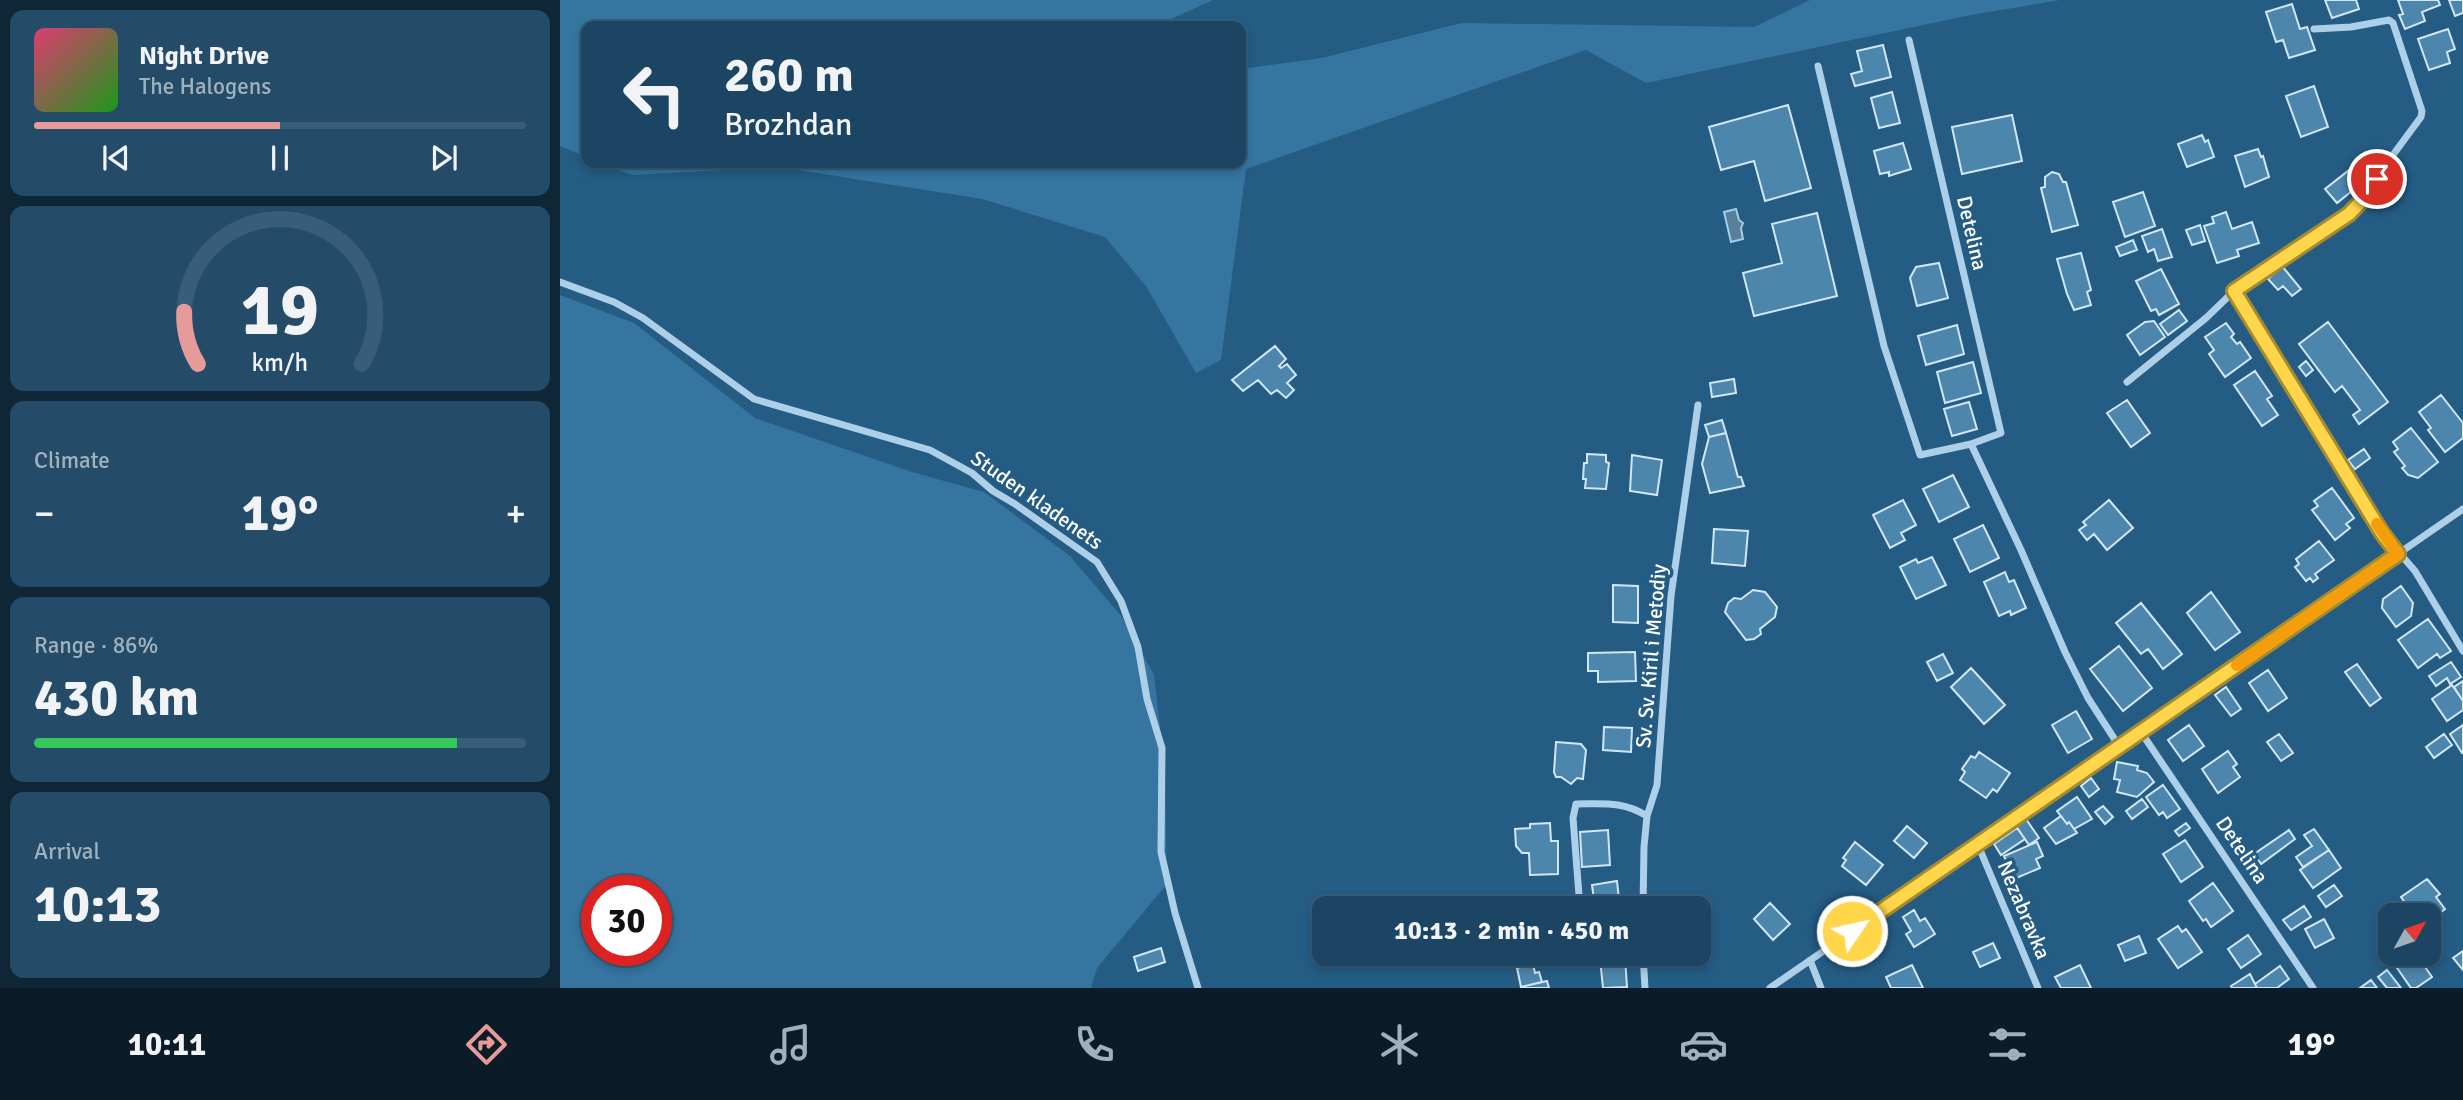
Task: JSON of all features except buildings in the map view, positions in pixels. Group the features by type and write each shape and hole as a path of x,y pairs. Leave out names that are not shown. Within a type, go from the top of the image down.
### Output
{"street":[{"path":"2127,382 2206,318 2234,291 2358,206 2421,117 2422,111 2393,23 2389,20 2351,27 2314,29"},
{"name":"Detelina","path":"1909,40 2001,433 1971,444"},
{"path":"1818,66 1884,346 1920,455 1971,444 2065,652 2088,698 2119,746"},
{"name":"Studen kladenets","path":"560,282 614,302 643,318 754,399 930,450 972,473 993,491 1015,503 1097,562 1122,601 1138,647 1147,699 1162,747 1161,852 1175,913 1198,988"},
{"path":"2234,291 2382,533 2415,571 2463,651"},
{"name":"Sv. Sv. Kiril i Metodiy","path":"1643,896 1644,847 1647,816 1657,785 1671,596 1698,405"},
{"path":"1770,988 2463,509"},
{"name":"Detelina","path":"2141,732 2313,988"},
{"path":"1579,896 1573,818 1576,804 1622,804 1647,816"},
{"name":"Nezabravka","path":"1978,845 2038,988"},
{"path":"1810,960 1821,988"},
{"path":"1644,966 1645,988"}],"shaded area":[{"path":"560,0 1213,0 1167,21 581,21 581,155 560,146"},
{"path":"1810,0 2060,0 1971,15 1646,83 1586,50 1246,169 1221,360 1196,373 1146,286 1105,237 982,199 785,168 1246,168 1246,68 1322,58 1462,23 1754,27"},
{"path":"614,168 761,168 632,175"},
{"path":"1736,209 1739,220 1743,223 1743,239 1731,242 1724,212"},
{"path":"560,295 634,323 755,418 912,472 984,492 1070,556 1122,617 1154,675 1165,772 1167,884 1097,968 1091,988 560,988"}],"slow traffic":[{"path":"2237,665 2398,554 2377,524"}],"route":[{"path":"1852,931 2398,554 2382,533 2234,291 2349,214 2370,192 2377,179"}]}
